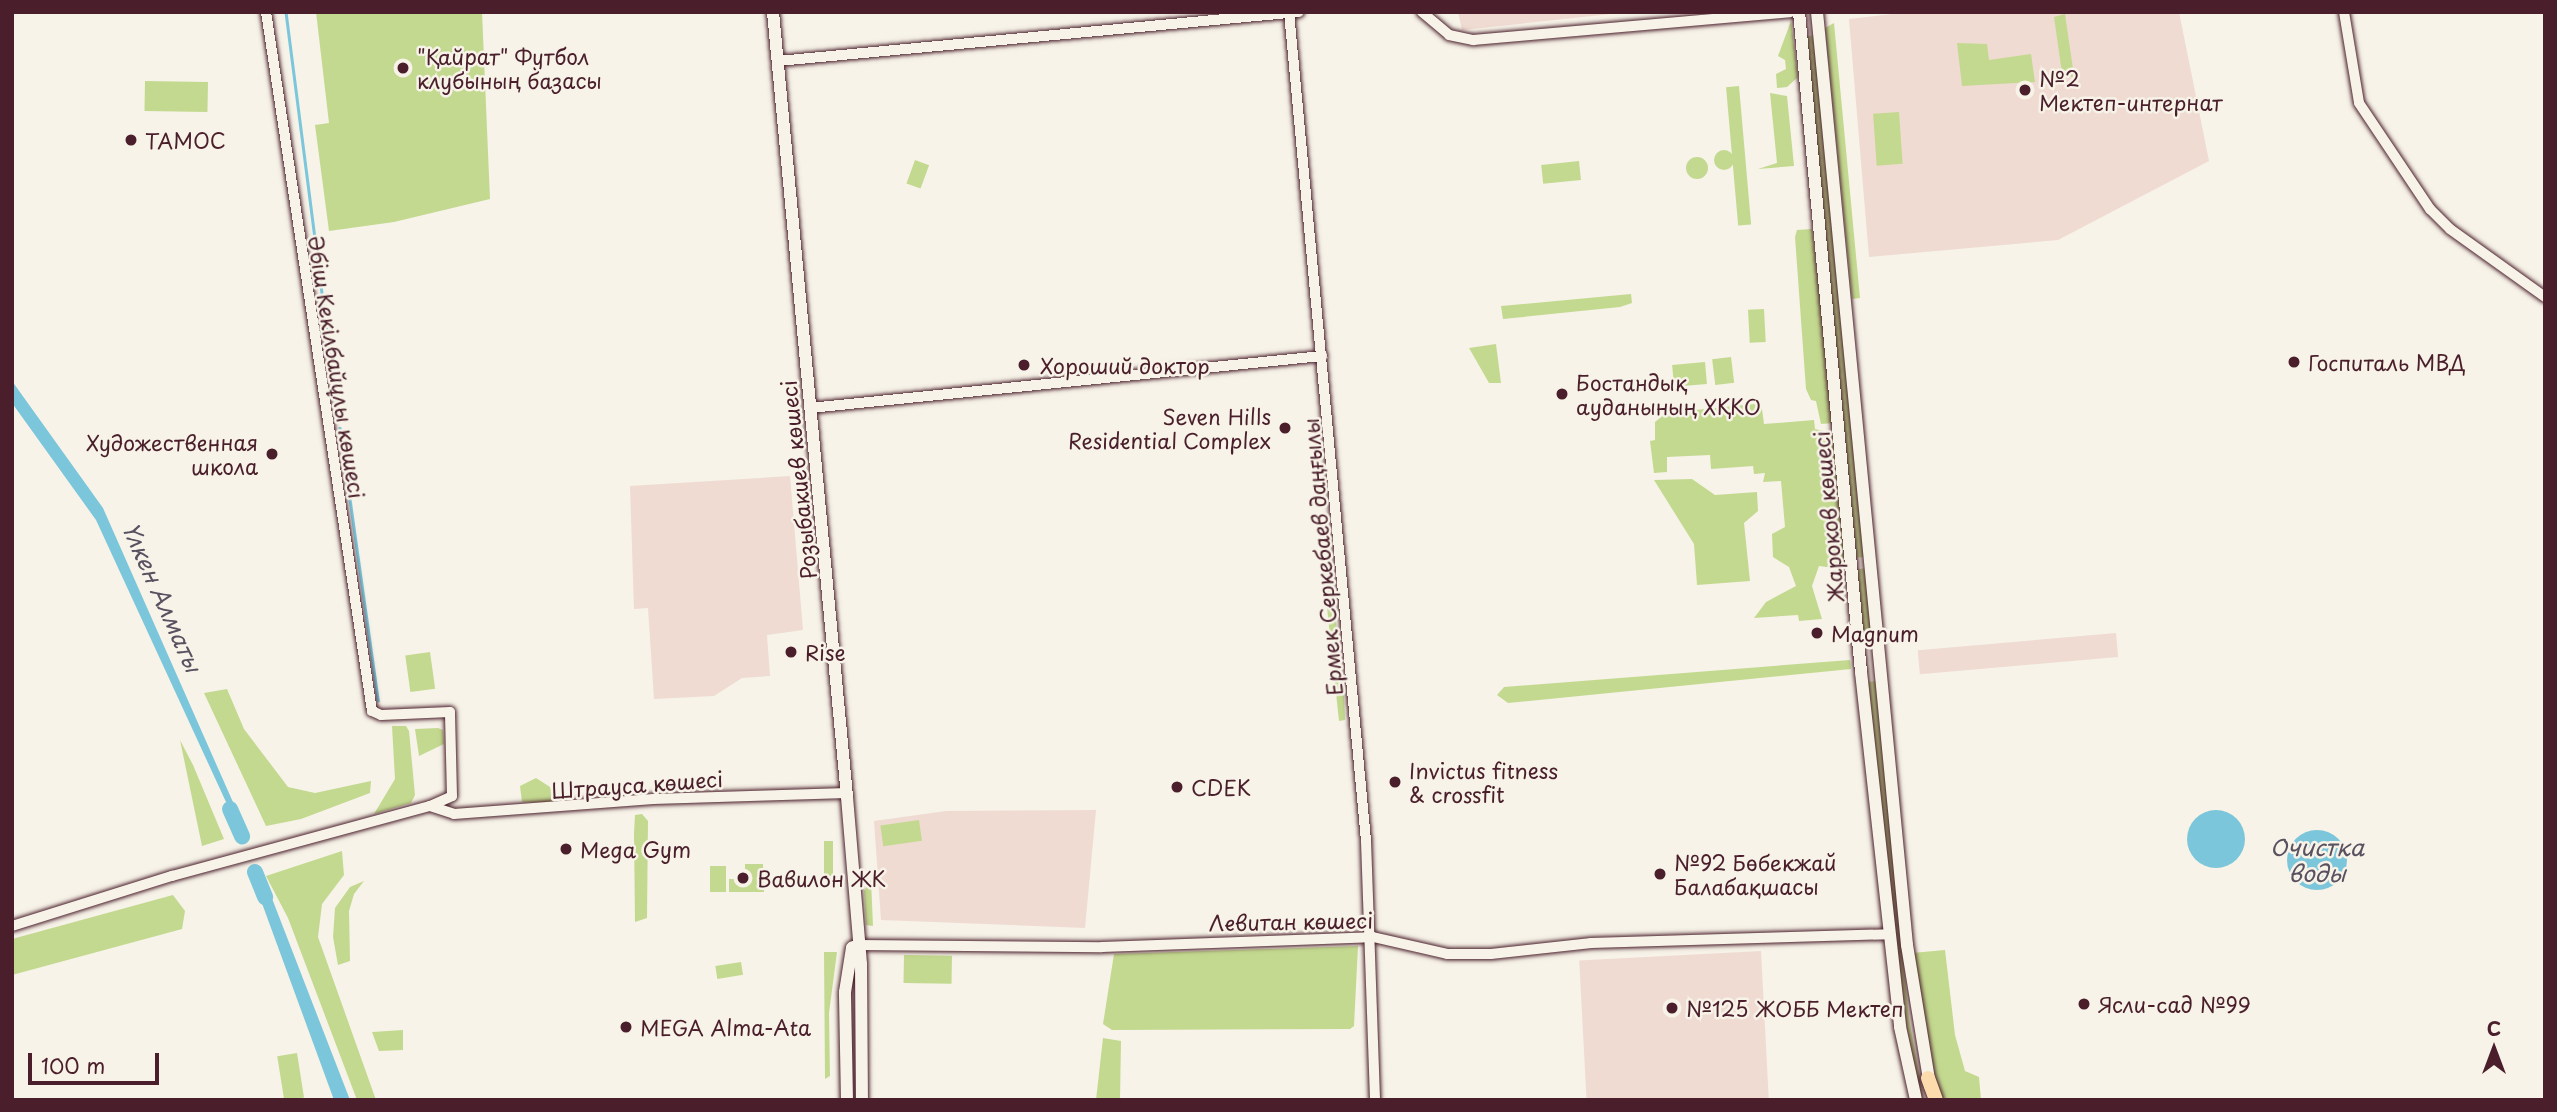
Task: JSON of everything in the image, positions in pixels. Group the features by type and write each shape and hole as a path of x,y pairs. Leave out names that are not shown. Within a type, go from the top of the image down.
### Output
{"main road":[{"name":"Розыбакиев көшесі","path":"773,12 847,793 858,945 862,1100"},
{"name":"Жароков көшесі","path":"1799,12 1900,1027 1916,1100"},
{"name":"Жароков көшесі","path":"1817,12 1906,945 1928,1078"},
{"path":"1853,562 1870,562"},
{"name":"Розыбакиев көшесі","path":"847,1100 845,992 852,948 858,945"},
{"path":"1928,1078 1935,1100"}],"street":[{"name":"Әбіш Кекілбайұлы көшесі","path":"267,12 349,584 372,710 386,714 450,712 452,796 430,806"},
{"path":"778,61 1299,12"},
{"path":"1422,12 1449,35 1473,40 1790,12"},
{"path":"2344,12 2359,103 2430,209 2451,229 2545,297"},
{"name":"Ермек Серкебаев даңғылы","path":"1289,13 1373,937 1376,1100"},
{"path":"810,408 1322,356"},
{"name":"Штрауса көшесі","path":"430,806 454,814 653,799 847,793"},
{"path":"12,926 430,806"},
{"name":"Левитан көшесі","path":"858,945 1102,947 1373,937 1447,954 1491,954 1591,943 1890,934"}],"shaded area":[{"path":"1458,12 1630,12 1462,30"},
{"name":"№2 Мектеп-интернат","path":"1910,12 2179,12 2209,161 2058,240 1869,257 1849,19"},
{"path":"790,476 803,630 767,635 770,676 742,678 714,696 654,699 648,608 634,609 630,486"},
{"path":"2116,633 2118,657 1920,674 1918,650"},
{"path":"1096,810 1085,928 881,920 874,821 946,811"},
{"name":"№125 ЖОББ Мектеп","path":"1761,951 1769,1100 1587,1100 1579,961"}],"green space":[{"name":"\"Қайрат\" Футбол клубының базасы","path":"316,12 482,12 490,199 394,222 329,231 315,125 329,123"},
{"path":"2065,14 2072,77 2062,73 2054,17"},
{"path":"1791,21 1798,77 1787,87 1777,88 1776,74 1786,69 1785,60 1778,56"},
{"path":"1834,23 1860,298 1852,299 1825,28"},
{"path":"1819,35 1865,557 1847,559 1801,37"},
{"path":"1957,43 1987,44 1989,60 2031,54 2035,82 1962,86"},
{"path":"145,81 208,82 207,112 144,111"},
{"path":"1739,86 1751,224 1738,226 1726,87"},
{"path":"1770,93 1787,96 1794,166 1758,169 1777,163"},
{"path":"1899,112 1903,164 1877,166 1873,114"},
{"path":"1724,150 1731,153 1734,160 1731,167 1724,170 1717,167 1714,160 1717,153"},
{"path":"1697,157 1707,164 1708,168 1701,178 1697,179 1687,172 1686,168 1693,158"},
{"path":"915,160 929,165 921,189 906,183"},
{"path":"1579,161 1581,180 1543,184 1541,165"},
{"path":"1812,229 1833,402 1833,423 1821,424 1816,401 1811,400 1806,389 1795,237 1797,230"},
{"path":"1631,294 1632,303 1620,307 1503,319 1501,306"},
{"path":"1764,309 1766,342 1750,343 1748,310"},
{"path":"1496,344 1501,383 1489,383 1469,348"},
{"path":"1731,357 1734,383 1715,385 1712,359"},
{"path":"1705,362 1707,384 1674,387 1672,365"},
{"path":"1754,404 1762,409 1764,424 1814,420 1815,429 1831,433 1837,441 1847,562 1834,568 1819,566 1812,586 1822,619 1799,621 1798,615 1754,618 1766,602 1796,586 1789,567 1773,557 1772,534 1785,527 1781,481 1763,482 1765,473 1754,474 1753,466 1711,469 1710,455 1667,457 1667,472 1654,473 1650,441 1655,440 1655,422 1666,413"},
{"path":"1692,479 1715,495 1757,492 1758,511 1744,523 1750,581 1697,585 1694,544 1654,480"},
{"path":"1329,559 1344,693 1345,720 1339,721 1322,560"},
{"path":"1870,568 1877,645 1860,646 1853,569"},
{"path":"430,652 435,689 410,692 405,655"},
{"path":"1850,660 1851,669 1508,703 1497,695 1504,687"},
{"path":"1876,681 1909,1018 1924,1100 1920,1098 1905,1018 1868,682"},
{"path":"227,689 244,729 288,787 315,793 371,781 370,793 301,819 266,826 204,693"},
{"path":"392,726 406,726 409,731 415,795 411,803 374,814 395,779"},
{"path":"415,729 443,730 444,744 419,756"},
{"path":"180,740 193,765 224,839 202,846"},
{"path":"536,778 550,787 556,803 522,802 520,786"},
{"path":"642,814 648,821 647,918 635,922 635,815"},
{"path":"919,820 922,841 883,846 880,825"},
{"path":"824,841 833,841 833,876 824,876"},
{"path":"342,851 344,875 322,904 318,937 376,1100 357,1100 288,918 266,876"},
{"path":"745,864 763,864 764,892 729,892 729,879 745,879"},
{"path":"710,866 726,866 726,892 710,892"},
{"path":"871,880 873,926 866,925 864,891"},
{"path":"364,881 354,894 349,911 350,961 338,965 333,937 335,908 350,887"},
{"path":"173,895 185,911 182,929 12,975 12,939"},
{"path":"1358,946 1354,1026 1350,1029 1112,1030 1103,1024 1114,954"},
{"path":"1945,950 1955,1035 1965,1071 1979,1077 1981,1100 1940,1100 1926,1041 1912,953"},
{"path":"824,952 837,952 829,1013 830,1076 825,1079"},
{"path":"904,955 952,956 952,984 904,983"},
{"path":"741,962 743,975 717,979 715,966"},
{"path":"403,1030 403,1050 379,1051 372,1032"},
{"path":"1103,1038 1121,1041 1120,1100 1096,1100"},
{"path":"297,1053 304,1097 284,1100 277,1056"}],"water":[{"path":"12,381 103,508 240,818 238,828 96,520 12,403"},
{"name":"Очистка воды","path":"2216,810 2227,812 2240,823 2245,839 2243,850 2232,863 2216,868 2205,866 2192,855 2187,839 2189,828 2200,815"},
{"name":"Очистка воды","path":"2311,830 2323,830 2342,843 2347,860 2345,872 2334,885 2323,890 2311,890 2292,877 2287,866 2287,854 2300,835"},
{"path":"257,877 266,883 350,1100 334,1100 256,887"}],"waterway":[{"path":"286,12 338,416"},
{"path":"340,428 378,700"},
{"name":"Үлкен Алматы","path":"230,809 242,836"},
{"name":"Үлкен Алматы","path":"255,872 265,897"}],"place":[{"name":"\"Қайрат\" Футбол клубының базасы","path":"403,68"},
{"name":"№2 Мектеп-интернат","path":"2025,90"},
{"name":"ТАМОС","path":"131,140"},
{"name":"Госпиталь МВД","path":"2294,362"},
{"name":"Хороший доктор","path":"1024,365"},
{"name":"Бостандық ауданының ХҚКО","path":"1562,394"},
{"name":"Seven Hills Residential Complex","path":"1285,428"},
{"name":"Художественная школа","path":"272,454"},
{"name":"Magnum","path":"1817,633"},
{"name":"Rise","path":"791,652"},
{"name":"Invictus fitness & crossfit","path":"1395,782"},
{"name":"CDEK","path":"1177,787"},
{"name":"Mega Gym","path":"566,849"},
{"name":"№92 Бөбекжай Балабақшасы","path":"1660,874"},
{"name":"Вавилон ЖК","path":"743,878"},
{"name":"Ясли-сад №99","path":"2084,1004"},
{"name":"№125 ЖОББ Мектеп","path":"1672,1008"},
{"name":"MEGA Alma-Ata","path":"626,1027"}]}
